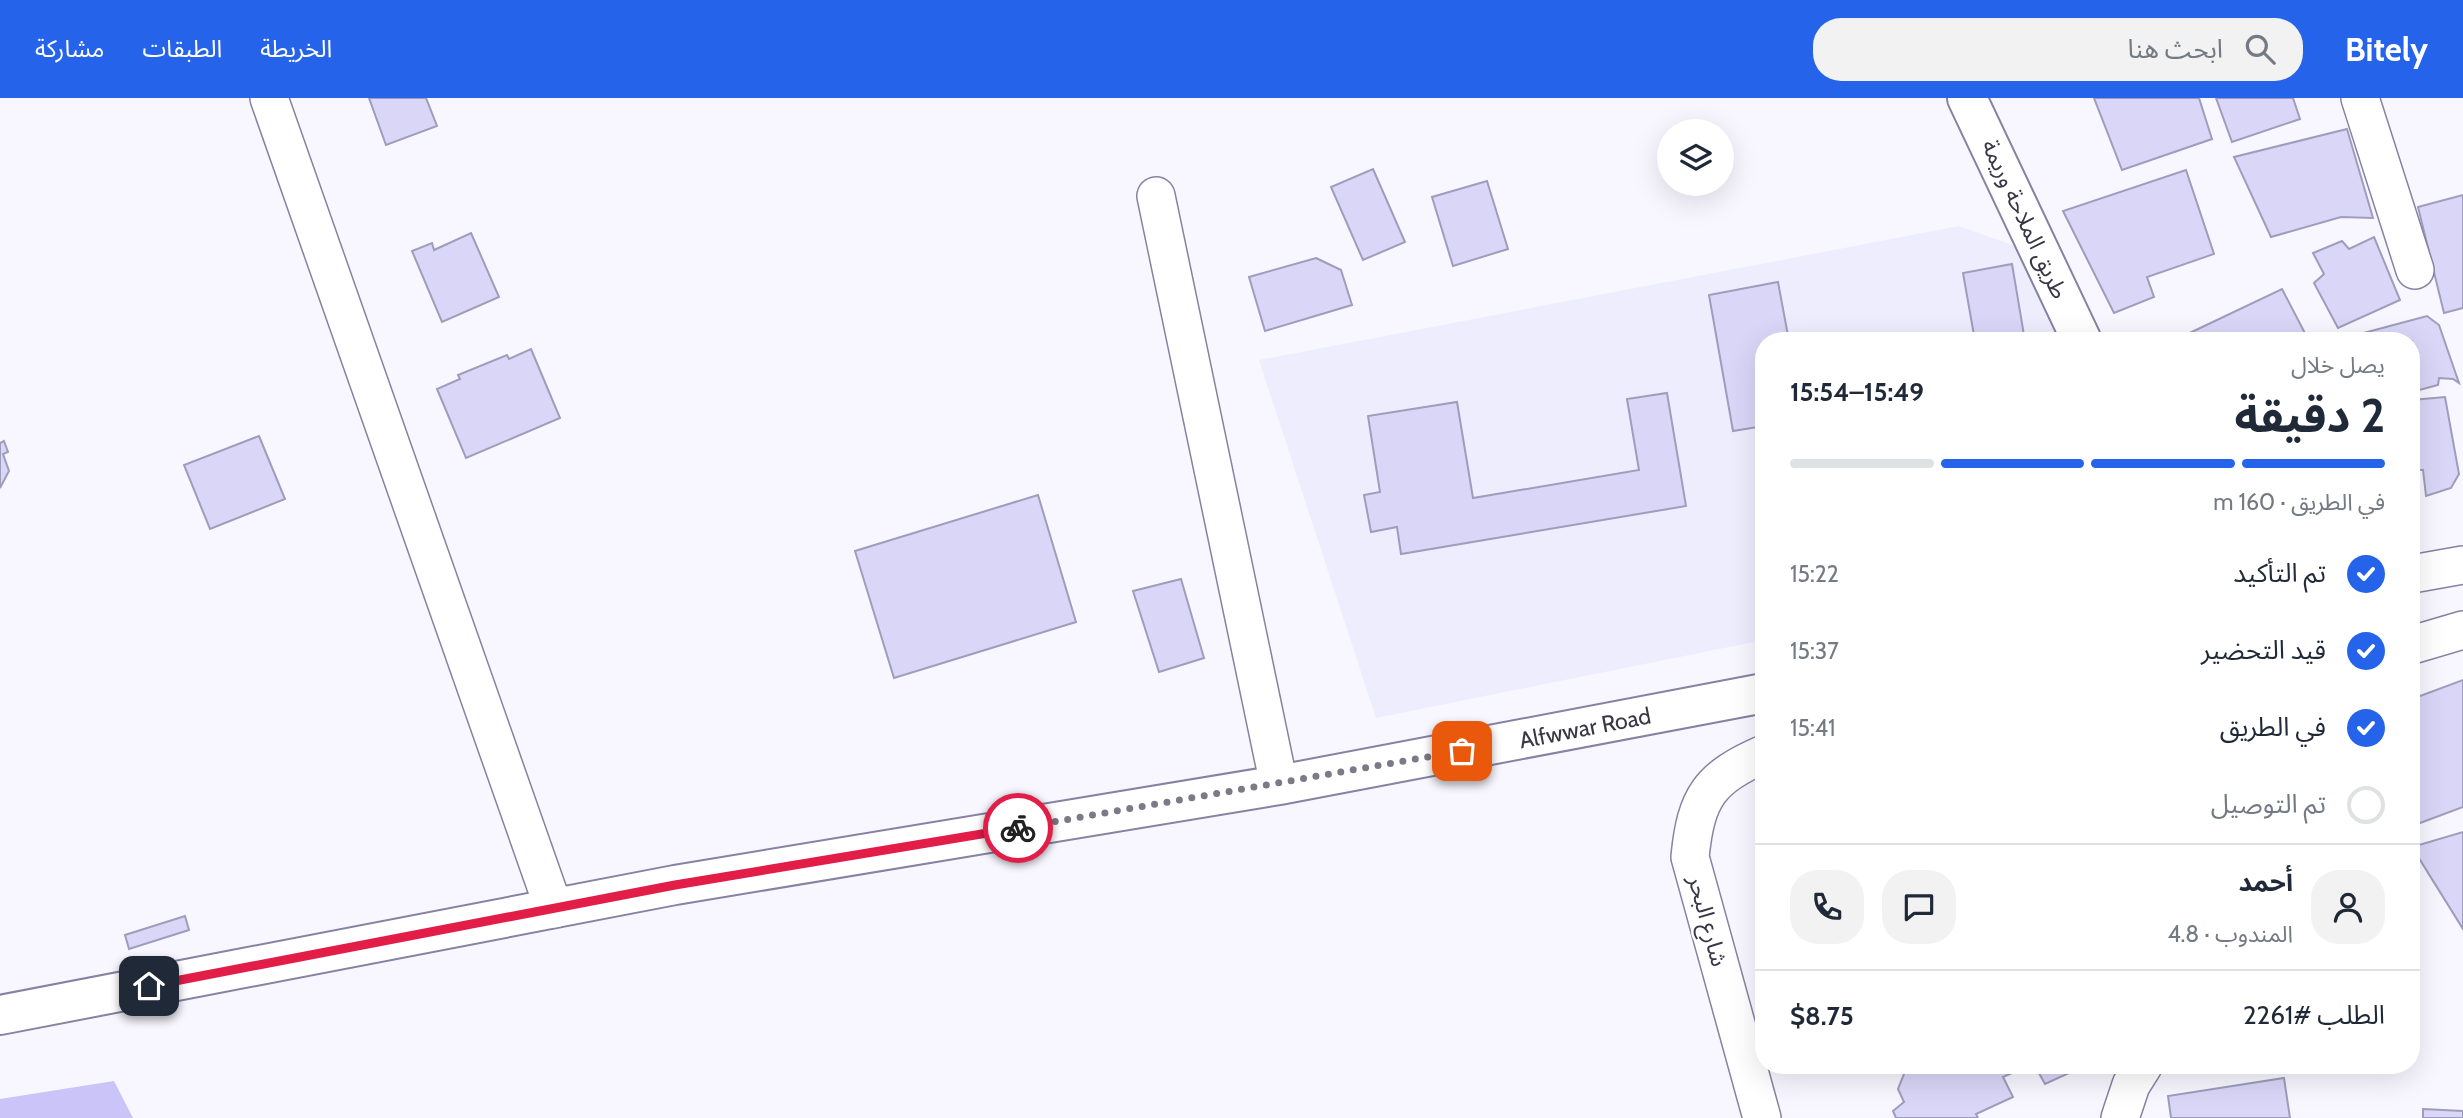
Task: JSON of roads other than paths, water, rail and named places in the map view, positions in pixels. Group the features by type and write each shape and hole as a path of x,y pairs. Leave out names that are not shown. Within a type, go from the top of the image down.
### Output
{"street":[{"path":"269,98 554,909"},
{"name":"طريق الملاحة وريمة","path":"1967,98 2078,332"},
{"path":"2360,98 2415,270"},
{"path":"1156,196 1279,785"},
{"path":"2420,573 2463,565"},
{"path":"2420,643 2463,630"},
{"name":"Alfwwar Road","path":"0,1015 675,885 1279,785 1755,696"},
{"name":"شارع البحر","path":"1755,758 1735,766 1708,790 1694,820 1690,856 1762,1118"},
{"path":"2120,1118 2131,1085 2138,1074"}]}
